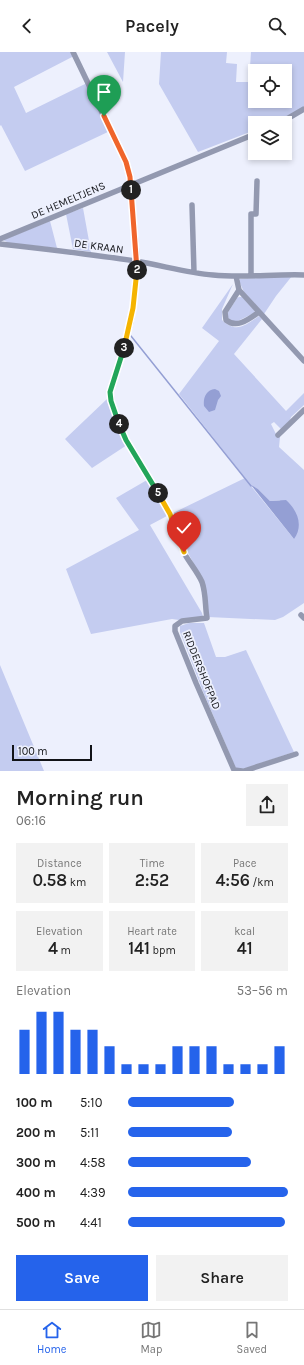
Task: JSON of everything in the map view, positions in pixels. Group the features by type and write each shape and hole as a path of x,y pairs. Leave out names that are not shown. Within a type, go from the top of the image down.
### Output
{"street":[{"name":"RIDDERSHOFPAD","path":"73,52 126,162 130,177 138,267 133,308 127,336 110,392 111,401 126,440 170,514 184,552 202,583 207,618 182,621 175,626 175,631 234,770 243,771 296,754"},
{"path":"292,116 304,110"},
{"name":"DE HEMELTJENS","path":"0,239 248,137"},
{"path":"251,275 251,214 256,214 256,181"},
{"path":"192,205 194,272"},
{"name":"DE KRAAN","path":"0,244 137,261 210,275 304,275"},
{"path":"236,276 239,290 304,361"},
{"path":"239,290 225,312 226,320 236,324 247,321 259,312"},
{"path":"278,435 304,410"}],"shaded area":[{"path":"0,52 72,52 74,56 14,87 26,113 87,83 110,131 25,171 1,125 0,126"},
{"path":"107,52 125,52 123,82"},
{"path":"161,52 227,52 226,63 237,64 236,82 248,82 248,108 292,108 292,64 250,64 251,52 304,52 304,108 286,116 248,116 248,133 198,152 159,84"},
{"path":"83,208 91,252 73,249 66,214"},
{"path":"50,221 57,248 9,243 3,240"},
{"path":"292,276 264,314 244,292 239,281 240,279"},
{"path":"233,284 222,309 222,320 232,327 241,327 259,316 262,319 234,354 286,411 304,393 304,405 281,429 274,422 271,424 276,434 280,437 279,447 304,470 304,603 283,617 275,620 208,617 196,568 176,530 171,514 245,478 179,394 219,341 202,328","holes":["251,486 258,489 270,501 280,500 294,539"]},
{"path":"239,297 242,297 255,311 254,313 236,322 229,320 227,314"},
{"path":"215,389 219,391 221,396 215,410 209,412 204,406 204,400 209,391"},
{"path":"107,399 109,400 115,421 127,445 92,468 65,439"},
{"path":"147,480 167,516 150,525 203,617 179,620 172,619 91,634 66,569 139,530 116,498"},
{"path":"251,485 258,489 270,501 286,500 290,504 296,513 299,523 299,528 294,539"},
{"path":"189,623 204,623 216,657 225,657 246,650 294,752 237,771 204,694 180,632 180,626"},
{"path":"0,665 44,771 0,771"}],"waterway":[{"path":"131,336 251,486"}],"route":[{"path":"104,116 128,168 138,267 131,322 110,392 111,401 126,440 170,514 184,552"}]}
